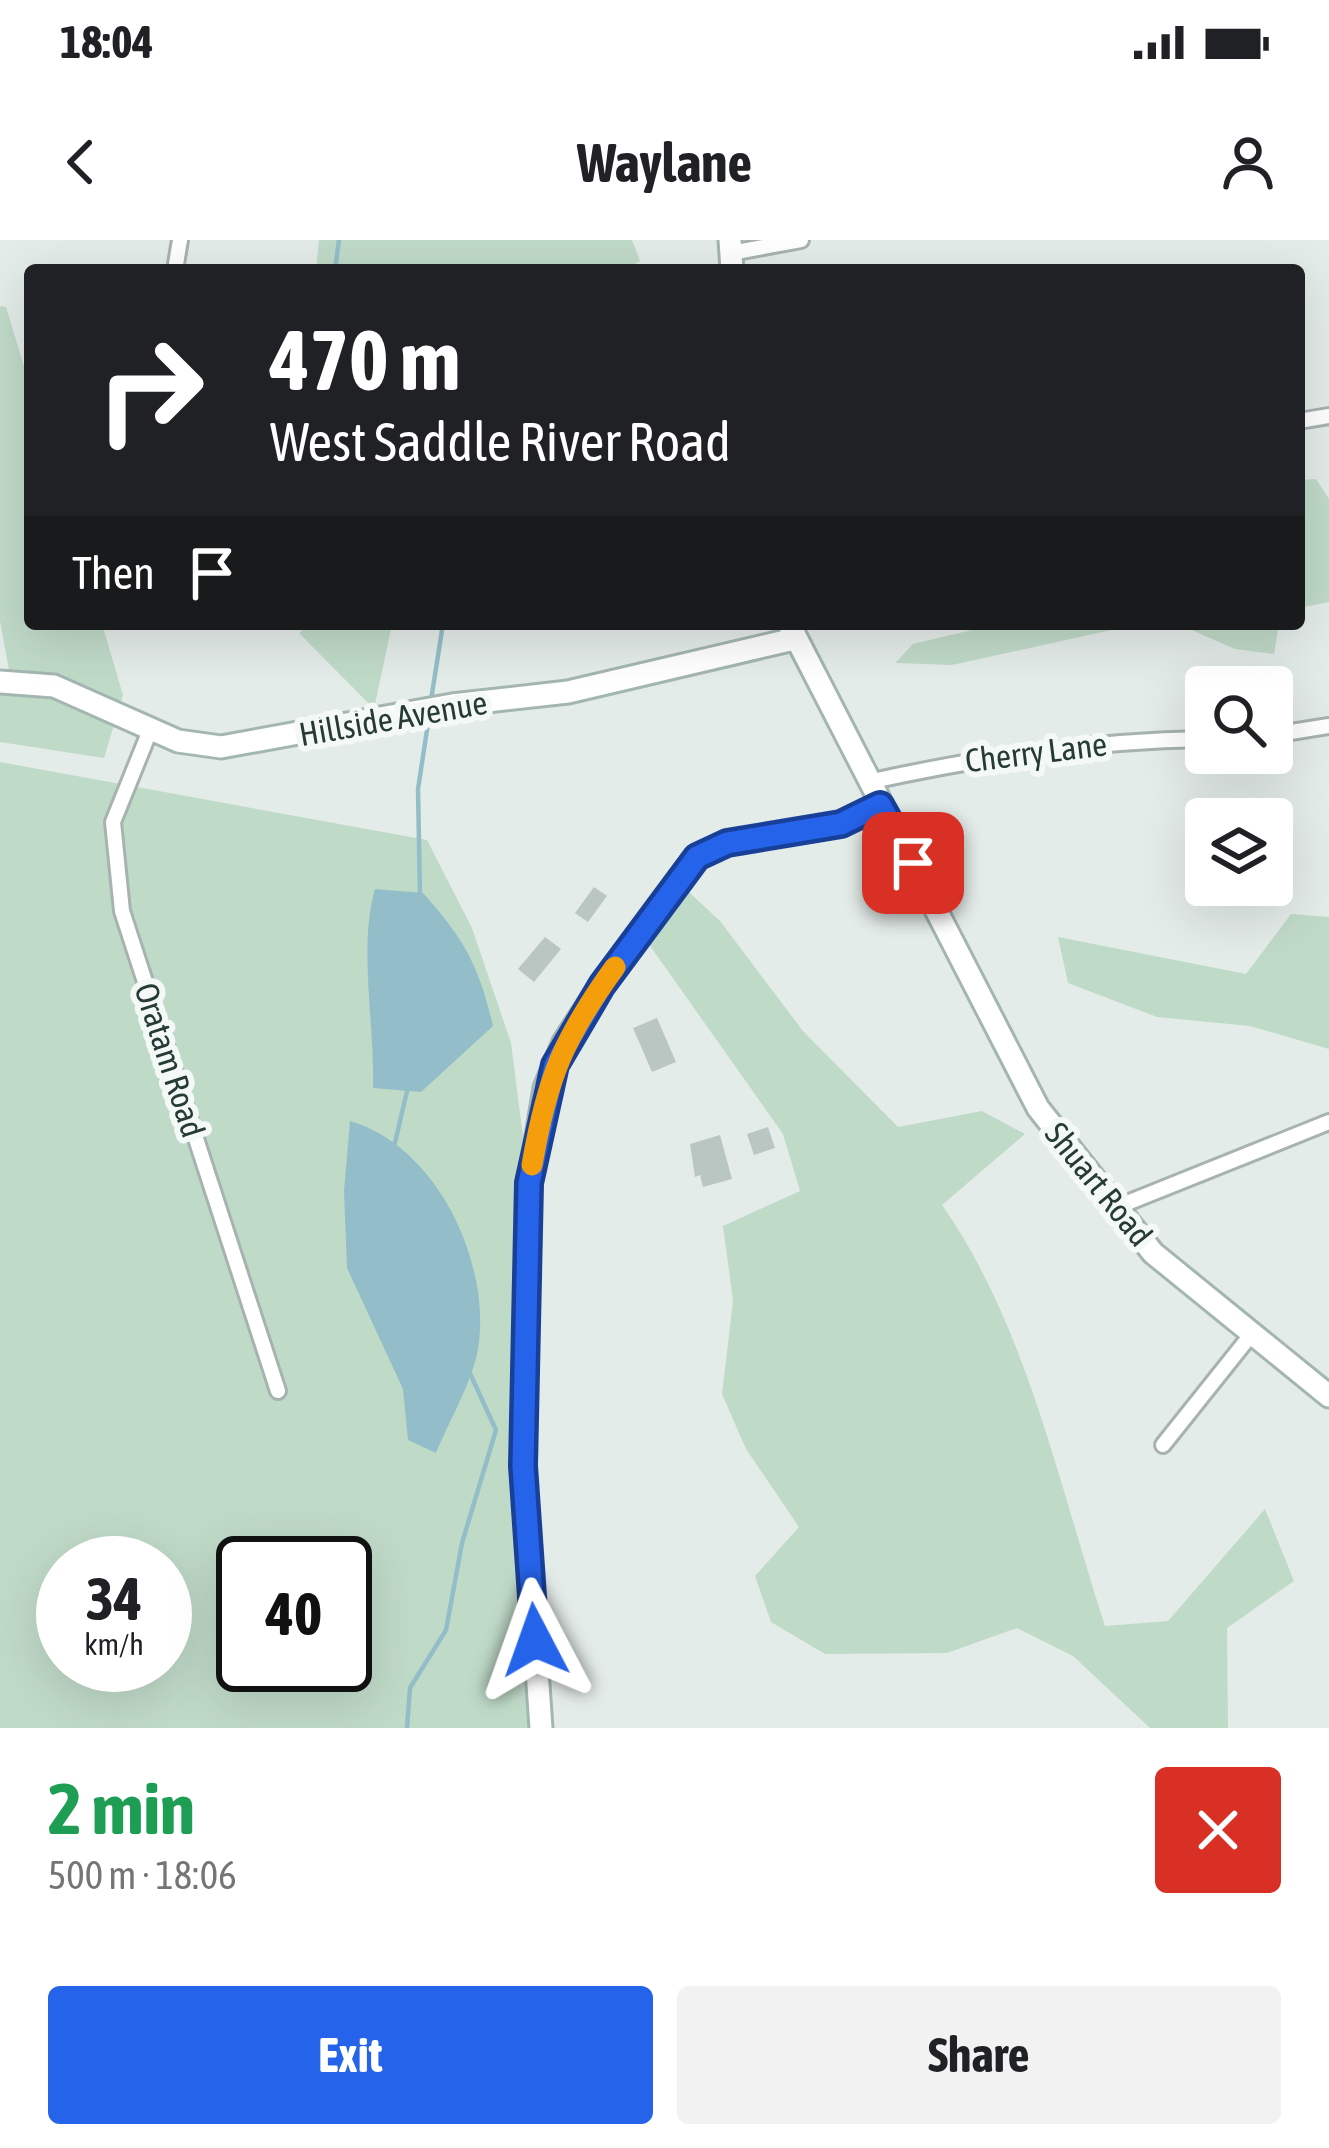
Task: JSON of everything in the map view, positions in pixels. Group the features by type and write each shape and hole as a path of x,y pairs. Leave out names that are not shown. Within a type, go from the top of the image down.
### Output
{"street":[{"path":"731,254 801,240"},
{"name":"Hillside Avenue","path":"0,682 54,686 178,741 221,747 419,711 568,692 792,631"},
{"name":"Shuart Road","path":"792,631 1038,1108 1154,1253 1329,1396"},
{"path":"1293,732 1329,726"},
{"name":"Oratam Road","path":"151,728 113,822 122,911 278,1391"},
{"name":"Cherry Lane","path":"868,782 1030,749 1185,740"},
{"path":"541,1728 523,1466 529,1183 545,1088 564,1042 676,880 697,857 717,846 841,824 880,805"},
{"path":"1117,1207 1329,1122"},
{"path":"1162,1445 1250,1336"}],"green space":[{"path":"319,240 632,240 640,261 635,264 317,264"},
{"path":"0,306 6,307 24,366 24,630 104,630 123,695 104,758 0,742 0,690 11,681 0,621"},
{"path":"1316,479 1329,499 1329,602 1305,607 1305,480"},
{"path":"391,630 374,709 299,633"},
{"path":"972,630 1112,630 952,665 895,663 913,644"},
{"path":"1192,630 1278,630 1274,654 1235,649"},
{"path":"0,762 427,840 472,928 511,1043 529,1183 544,1728 0,1728"},
{"path":"676,880 720,921 803,1031 898,1127 982,1111 1025,1134 942,1205 997,1302 1019,1354 1105,1626 1168,1621 1265,1509 1294,1581 1227,1628 1228,1728 1150,1728 1073,1656 1017,1628 947,1653 825,1654 771,1622 755,1576 799,1527 746,1449 722,1394 733,1301 723,1226 800,1191 783,1134 648,943"},
{"path":"1291,914 1329,917 1329,1049 1250,1026 1157,1017 1068,983 1058,937 1246,974"}],"water":[{"path":"375,889 423,893 437,909 476,969 493,1026 421,1092 373,1088 367,961"},
{"path":"350,1121 381,1134 409,1155 452,1212 467,1246 480,1316 478,1349 436,1453 408,1440 403,1389 347,1268 344,1191"}],"building":[{"path":"594,887 607,896 588,922 575,913"},
{"path":"545,937 561,949 534,982 518,969"},
{"path":"657,1018 676,1062 652,1072 633,1028"},
{"path":"768,1127 775,1148 754,1155 747,1134"},
{"path":"720,1135 732,1179 703,1187 700,1175 695,1177 690,1144"}],"waterway":[{"path":"336,264 339,240"},
{"path":"431,700 442,630"},
{"path":"420,897 418,789 429,717"},
{"path":"393,1151 408,1087"},
{"path":"407,1728 410,1688 446,1630 462,1543 496,1430 467,1367"}],"slow traffic":[{"path":"532,1165 545,1088 564,1042 615,967"}],"route":[{"path":"535,1640 523,1466 529,1183 545,1088 564,1042 676,880 706,851 727,843 841,824 880,805 913,863"}]}
